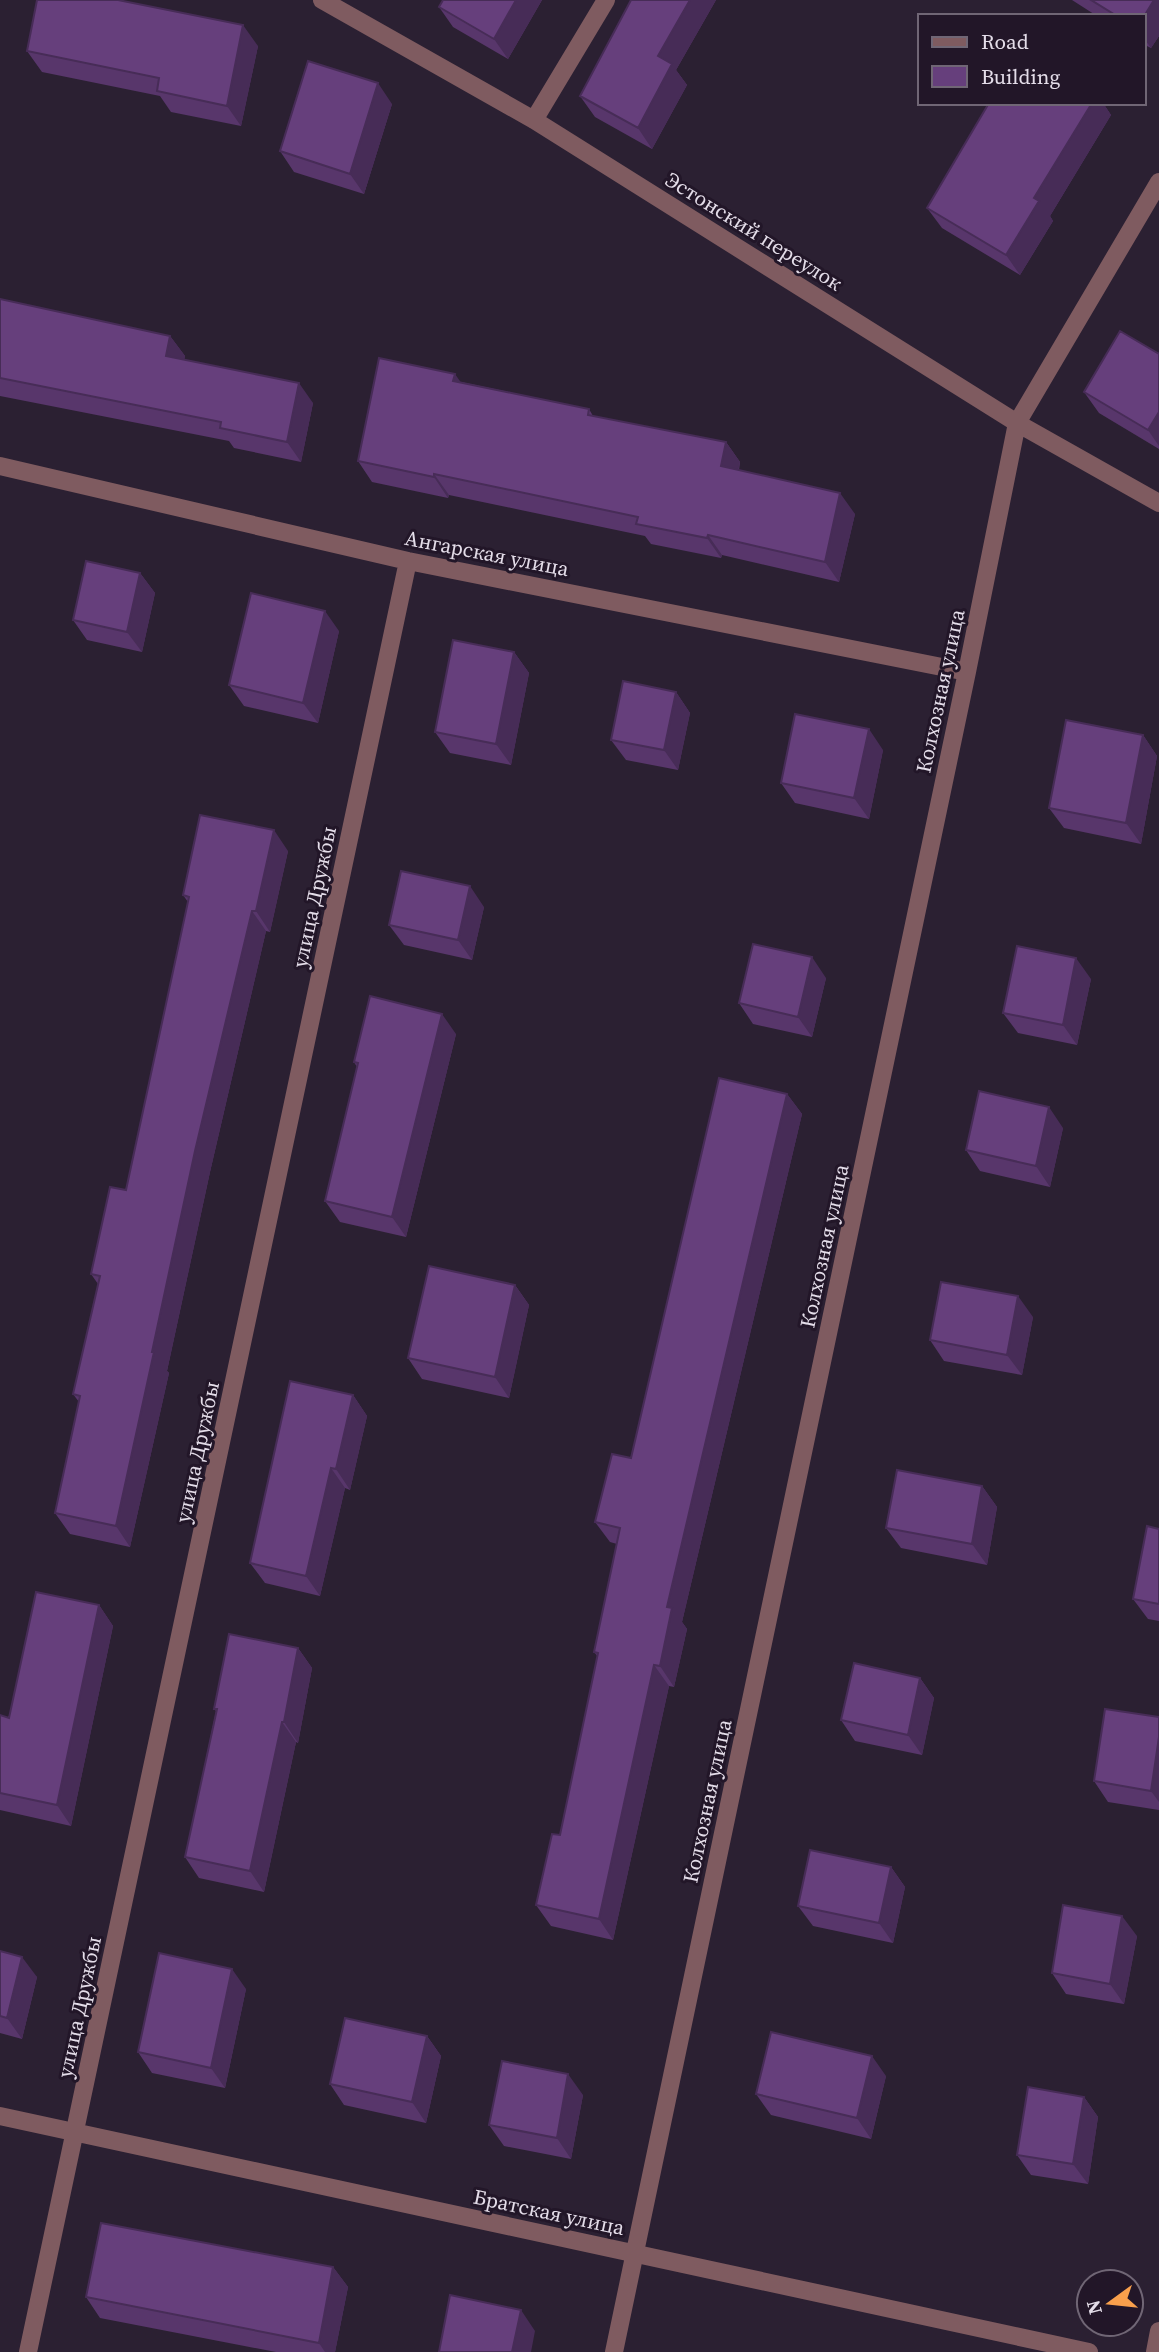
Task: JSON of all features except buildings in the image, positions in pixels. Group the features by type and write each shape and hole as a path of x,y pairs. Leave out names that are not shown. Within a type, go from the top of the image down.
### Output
{"street":[{"name":"Эстонский переулок","path":"322,0 534,120 1017,423 1159,503"},
{"path":"534,120 606,0"},
{"name":"Колхозная улица","path":"614,2352 1017,423 1159,182"},
{"name":"Ангарская улица","path":"0,466 408,561 967,672"},
{"name":"улица Дружбы","path":"28,2352 408,561"},
{"name":"Братская улица","path":"0,2116 1088,2352"},
{"path":"1155,2352 1159,2331"}]}
